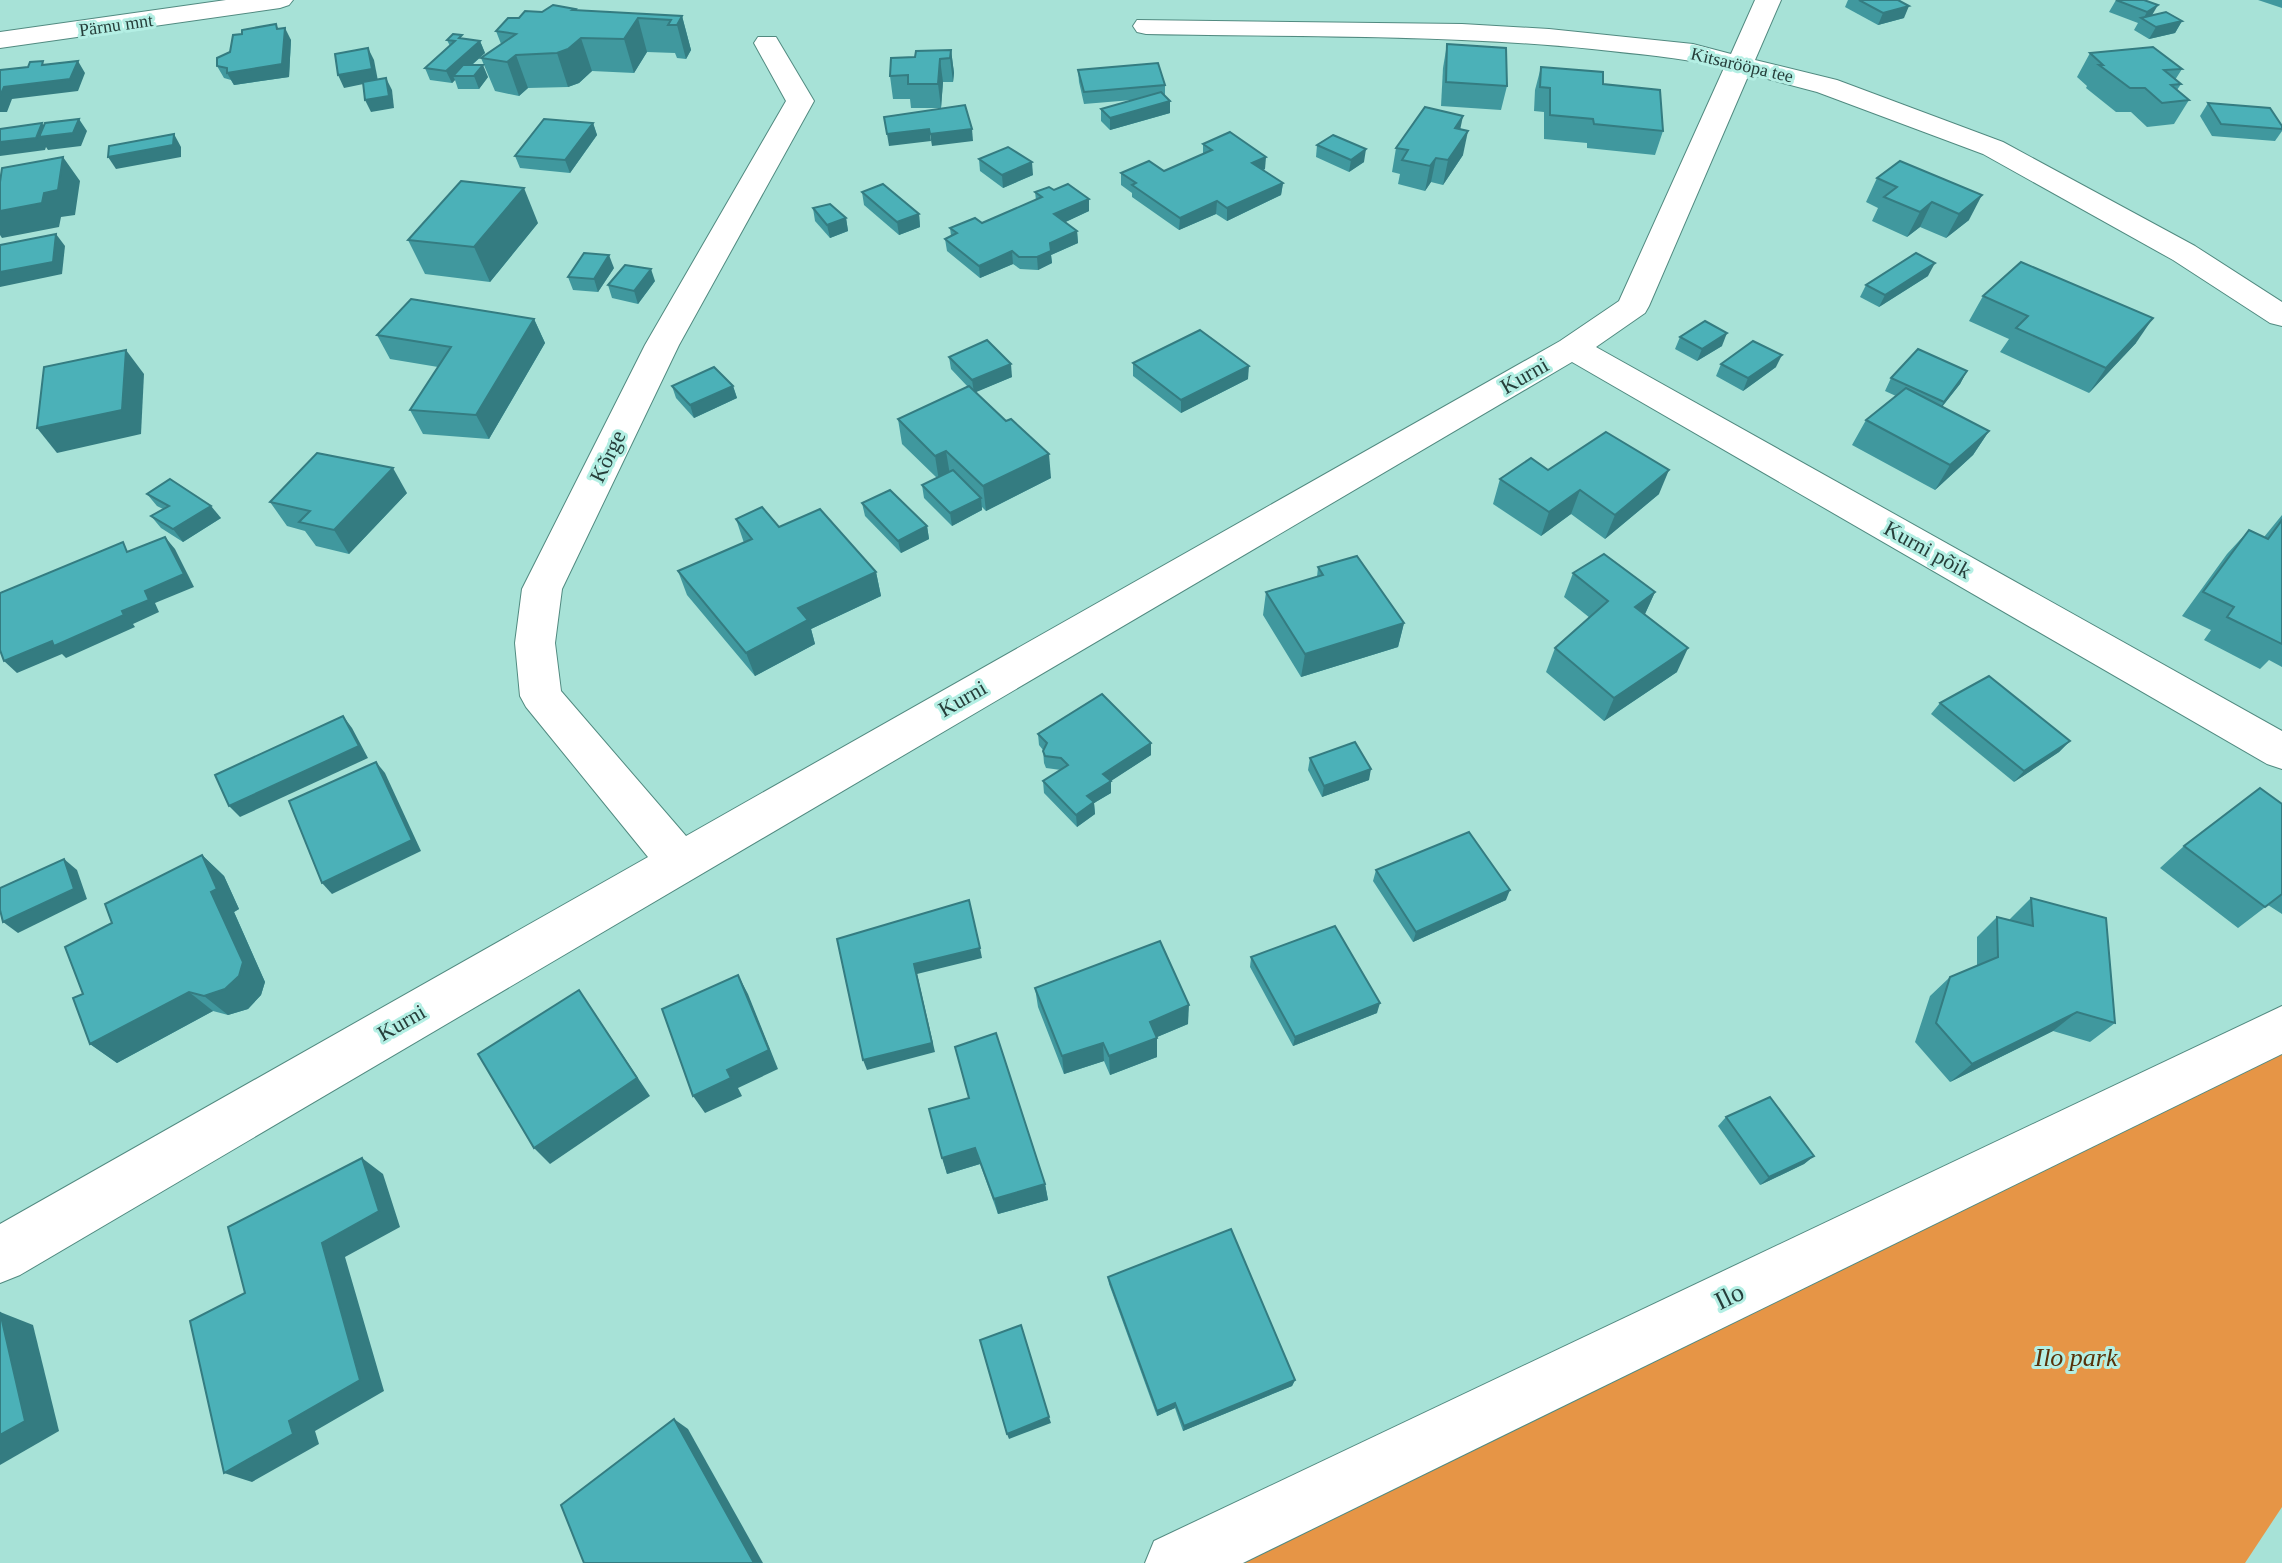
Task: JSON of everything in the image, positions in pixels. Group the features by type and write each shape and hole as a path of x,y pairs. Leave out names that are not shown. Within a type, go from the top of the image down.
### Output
{"street":[{"name":"Pärnu mnt","path":"0,40 280,0"},
{"name":"Kurni","path":"0,1255 1572,348 1633,306 1768,0"},
{"name":"Kitsarööpa tee","path":"1146,26 1462,32 1549,37 1693,52 1742,64 1827,86 1993,148 2083,194 2184,253 2282,316"},
{"name":"Kõrge","path":"679,861 541,696 535,643 542,589 555,562 662,345 800,101 767,43"},
{"name":"Kurni põik","path":"1572,348 2282,752"},
{"name":"Ilo","path":"1176,1563 2282,1029"}],"green space":[{"name":"Ilo park","path":"2282,1029 2282,1507 2245,1563 1178,1563"}],"building":[{"path":"1859,0 1898,0 1909,6 1883,13"},
{"path":"2116,0 2144,0 2158,5 2147,12"},
{"path":"553,5 573,10 682,16 677,25 668,25 671,20 638,18 624,39 581,38 568,49 557,53 516,55 507,62 481,58 516,34 496,31 508,18 519,18 525,11 542,12"},
{"path":"2166,12 2182,21 2156,27 2141,18"},
{"path":"276,24 277,29 285,28 282,64 227,73 227,68 217,66 217,58 230,52 233,35 242,34 242,30"},
{"path":"453,34 480,41 446,71 425,68 455,41 447,40"},
{"path":"1447,44 1506,48 1507,86 1446,82"},
{"path":"2153,47 2182,69 2164,70 2181,84 2171,85 2189,100 2162,103 2145,88 2130,88 2099,65 2103,65 2090,53"},
{"path":"368,48 372,69 338,75 335,54"},
{"path":"951,50 950,58 940,59 938,84 908,84 908,75 890,76 891,58 915,57 916,51"},
{"path":"43,61 42,65 78,61 70,79 4,87 0,96 0,70 28,67 30,62"},
{"path":"1158,63 1165,85 1084,92 1078,70"},
{"path":"463,65 483,65 474,76 453,76"},
{"path":"1541,67 1603,72 1603,84 1660,90 1663,131 1594,124 1593,119 1550,115 1550,88 1540,87"},
{"path":"386,78 389,96 365,100 363,82"},
{"path":"1161,92 1170,101 1110,118 1101,109"},
{"path":"2208,103 2270,108 2282,129 2221,124"},
{"path":"965,105 972,129 930,134 929,129 887,134 884,117"},
{"path":"1425,107 1463,116 1455,128 1468,131 1448,160 1436,158 1430,166 1402,160 1408,150 1396,148"},
{"path":"79,119 73,133 39,137 45,123"},
{"path":"544,119 593,123 565,160 515,156"},
{"path":"42,123 36,138 0,142 0,129"},
{"path":"1230,132 1266,157 1252,163 1283,183 1227,208 1217,201 1180,218 1132,185 1136,183 1121,173 1149,161 1164,171 1212,150 1203,144"},
{"path":"174,134 173,145 108,157 109,146"},
{"path":"1333,135 1366,149 1351,160 1317,145"},
{"path":"1008,147 1032,162 1002,175 979,159"},
{"path":"63,157 58,190 44,193 42,203 0,211 2,168"},
{"path":"1900,161 1982,195 1959,214 1932,202 1920,212 1884,197 1897,187 1877,178"},
{"path":"461,181 524,188 474,247 408,240"},
{"path":"883,184 919,214 897,222 862,192"},
{"path":"1068,184 1089,199 1054,214 1077,231 1050,243 1051,251 1037,257 1019,257 1012,251 979,266 945,239 957,233 950,228 975,218 982,223 1042,197 1035,192 1049,187 1054,190"},
{"path":"830,204 846,218 827,225 813,208"},
{"path":"56,234 53,262 0,272 0,245"},
{"path":"584,253 609,255 594,279 568,277"},
{"path":"1916,253 1935,263 1885,295 1866,285"},
{"path":"2021,262 2153,318 2106,368 2016,328 2028,316 1983,296"},
{"path":"625,265 651,269 634,291 608,285"},
{"path":"411,299 534,319 476,415 410,410 451,347 377,335"},
{"path":"1705,321 1727,333 1702,349 1680,337"},
{"path":"1200,330 1249,366 1181,400 1133,363"},
{"path":"987,340 1011,364 972,380 949,357"},
{"path":"1753,341 1782,355 1748,378 1721,364"},
{"path":"1918,349 1967,371 1944,402 1891,378"},
{"path":"126,350 122,410 37,428 44,367"},
{"path":"714,367 733,386 690,405 672,386"},
{"path":"969,386 1006,421 1011,419 1049,454 983,486 946,451 935,456 898,419"},
{"path":"1906,388 1989,431 1950,465 1866,420"},
{"path":"1606,432 1669,470 1615,515 1580,490 1549,512 1500,479 1531,458 1548,470"},
{"path":"317,453 393,468 334,530 299,522 310,511 270,502"},
{"path":"953,470 981,498 950,513 922,485"},
{"path":"170,479 211,506 173,529 151,516 169,506 147,494"},
{"path":"890,490 927,526 898,541 862,503"},
{"path":"762,507 779,527 820,509 876,572 798,608 808,620 746,653 678,571 752,539 736,519"},
{"path":"2282,520 2282,644 2227,617 2234,607 2203,592 2249,530 2268,539"},
{"path":"165,537 184,574 145,591 149,600 122,611 124,615 54,646 52,641 4,661 0,650 0,593 123,542 127,552"},
{"path":"1604,554 1655,592 1635,607 1688,648 1614,698 1555,648 1608,601 1573,573"},
{"path":"1357,556 1404,623 1305,654 1266,592 1323,575 1318,567"},
{"path":"1989,676 2070,741 2024,771 1940,703"},
{"path":"1102,694 1151,743 1103,774 1111,781 1087,796 1094,802 1076,815 1043,781 1068,765 1061,758 1045,756 1043,751 1047,743 1038,734"},
{"path":"343,716 359,746 229,806 215,775"},
{"path":"1355,742 1371,769 1324,786 1310,758"},
{"path":"376,762 412,840 322,883 289,801"},
{"path":"2260,788 2282,804 2282,894 2265,907 2184,846"},
{"path":"1469,832 1510,890 1416,932 1376,870"},
{"path":"202,855 217,889 211,892 243,962 239,976 225,989 204,996 189,992 90,1044 73,998 83,994 65,947 112,923 105,904"},
{"path":"64,859 74,889 3,922 0,888"},
{"path":"2031,898 2106,918 2115,1023 2077,1012 1972,1064 1936,1023 1950,977 1998,957 1997,917 2033,926"},
{"path":"969,900 980,948 914,964 932,1043 863,1060 837,939"},
{"path":"1335,926 1380,1003 1295,1037 1251,957"},
{"path":"1160,941 1189,1005 1150,1022 1157,1038 1109,1056 1103,1043 1062,1056 1035,988"},
{"path":"738,975 769,1050 727,1070 731,1078 693,1096 662,1009"},
{"path":"579,990 637,1078 534,1148 478,1054"},
{"path":"996,1033 1045,1184 994,1199 975,1148 942,1158 929,1109 969,1098 955,1047"},
{"path":"1770,1097 1814,1156 1769,1177 1726,1117"},
{"path":"362,1158 379,1211 322,1243 360,1380 289,1421 293,1434 224,1473 190,1321 245,1293 228,1227"},
{"path":"1231,1229 1295,1380 1184,1426 1175,1403 1157,1411 1108,1277"},
{"path":"0,1312 25,1421 0,1435"},
{"path":"1021,1325 1049,1417 1007,1434 980,1340"},
{"path":"674,1419 754,1563 584,1563 561,1505"}]}
